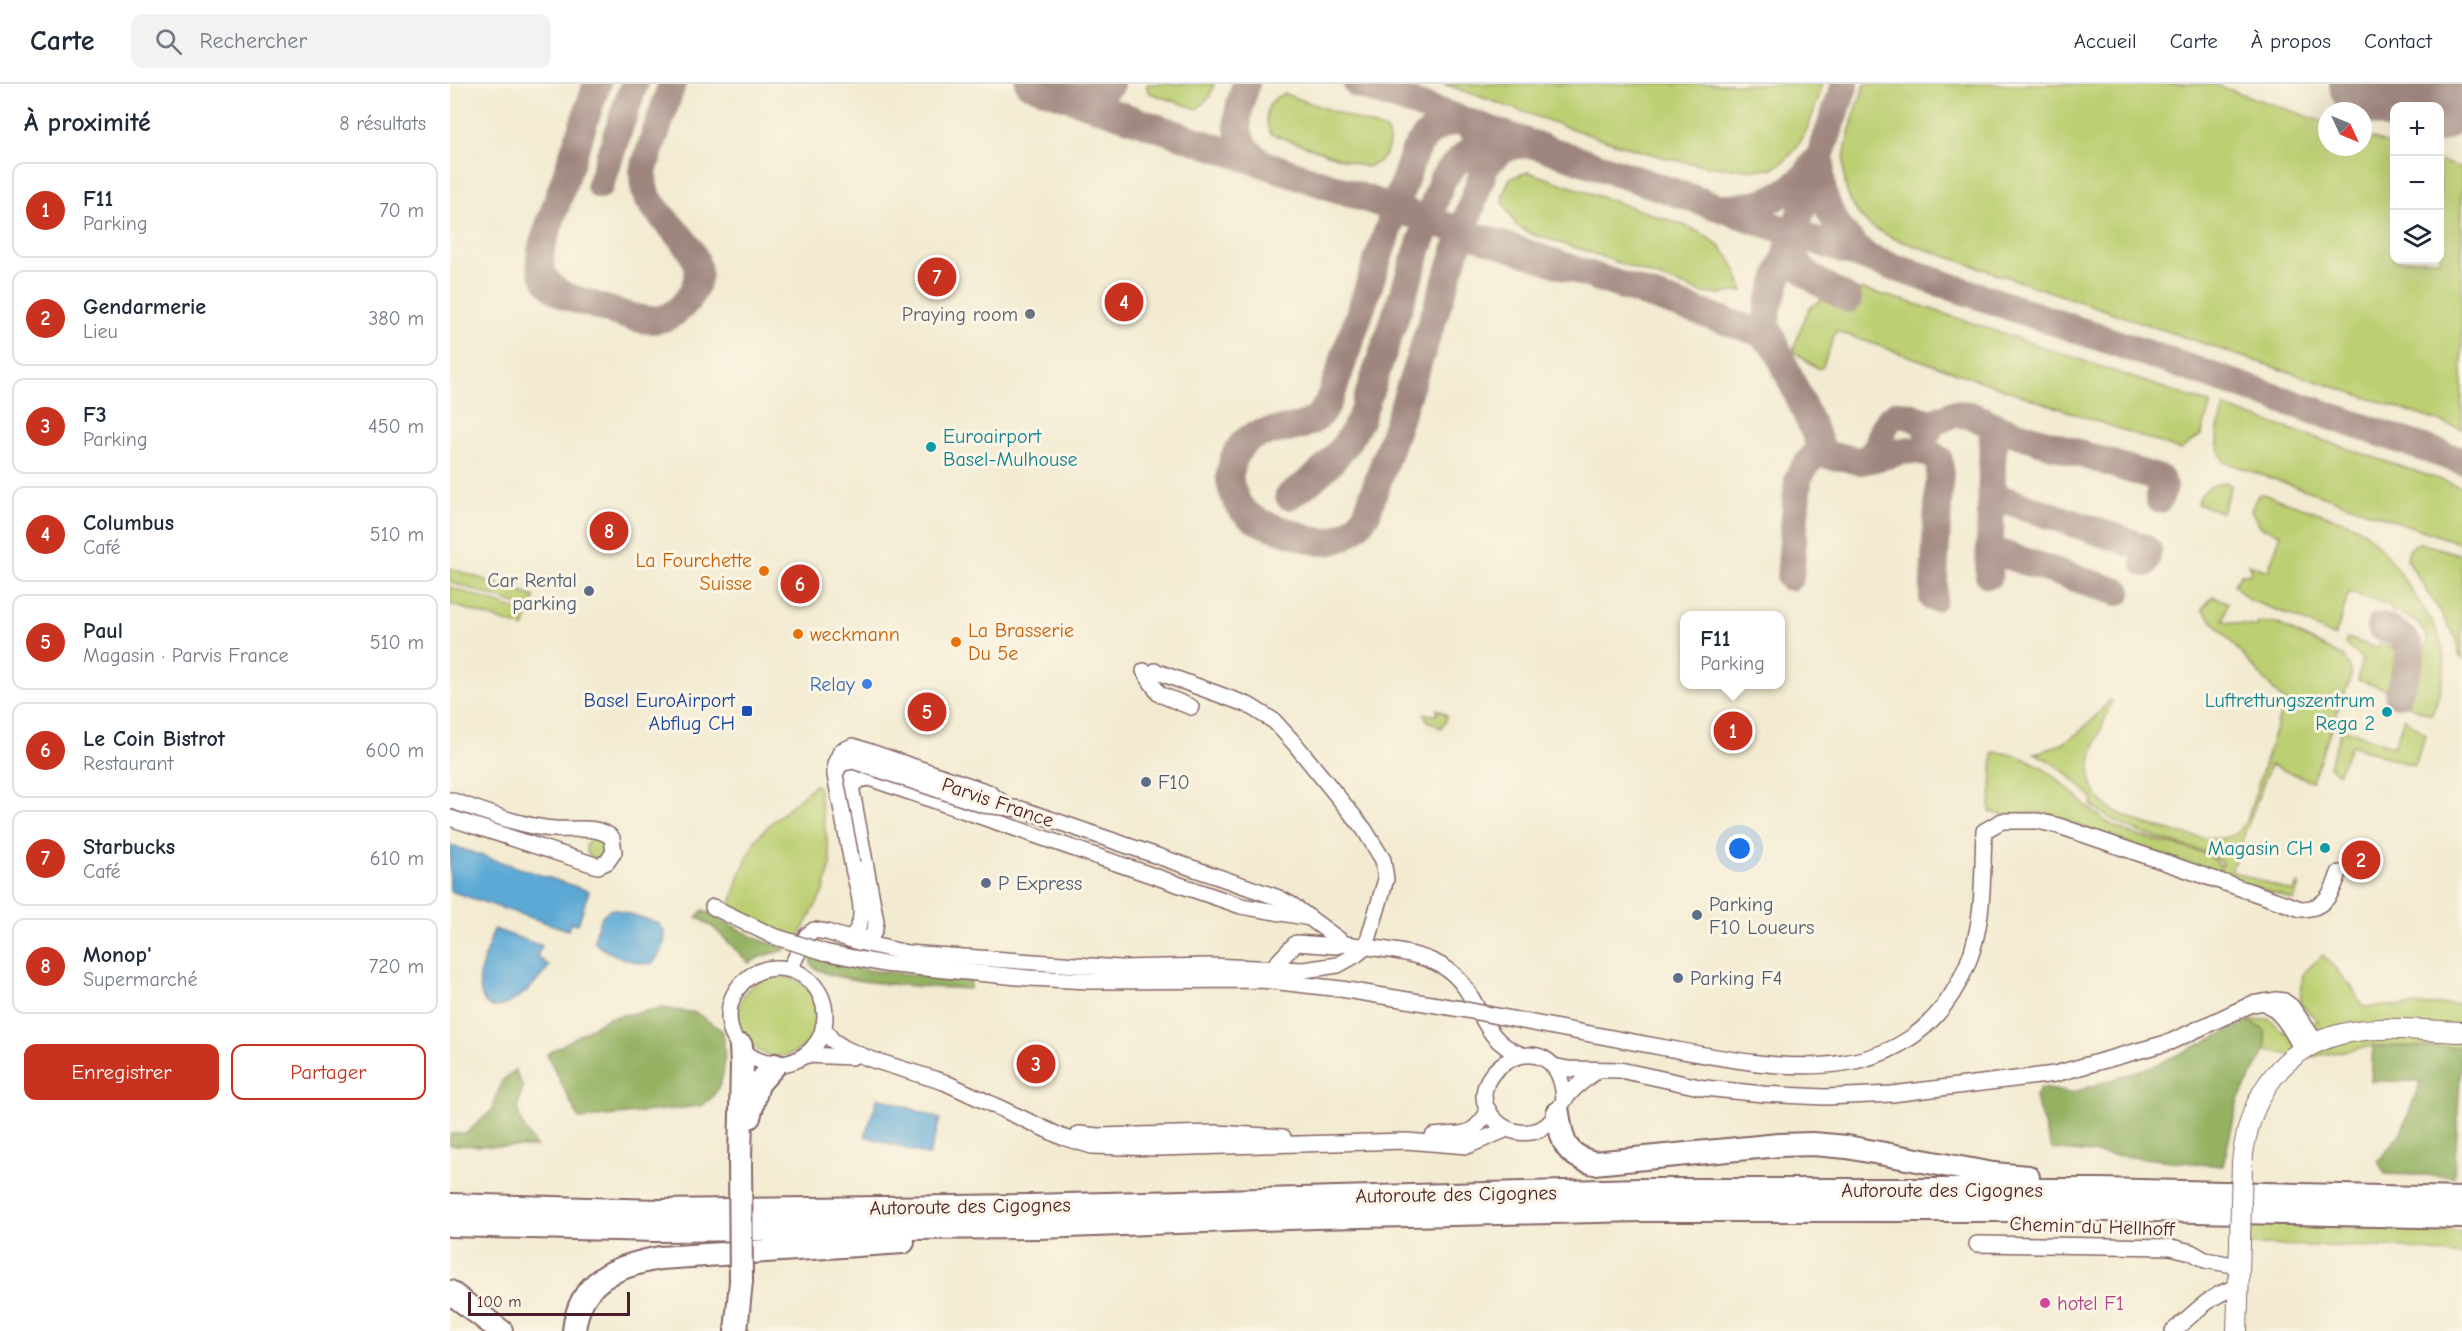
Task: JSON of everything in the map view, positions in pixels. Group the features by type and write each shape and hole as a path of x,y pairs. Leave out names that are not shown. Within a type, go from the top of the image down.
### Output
{"highway":[{"path":"741,1046 744,1281 747,1331"},
{"path":"743,1161 754,1093 758,1084 775,1065"},
{"path":"1561,1106 1561,1136 1569,1150 1581,1159 1594,1163 1768,1146 1813,1144 1847,1147 1993,1174 2057,1180 2100,1190"},
{"name":"Autoroute des Cigognes","path":"450,1205 659,1211 1017,1206 1641,1190 2100,1190 2462,1199"},
{"name":"Autoroute des Cigognes","path":"450,1225 656,1230 1039,1227 1315,1217 1641,1210 2151,1210 2462,1217"},
{"path":"574,1331 581,1303 592,1288 614,1270 639,1262 660,1258 963,1237 1039,1227"},
{"path":"736,1331 744,1281"},
{"path":"450,1292 501,1331"}],"main road":[{"path":"2237,1331 2241,1162 2249,1121 2264,1089 2278,1070 2309,1046 2352,1031 2387,1029 2462,1032"}],"street":[{"path":"790,969 807,935 814,930 907,953 1046,965 1120,968 1210,966 1304,969 1338,965 1366,947 1385,887 1386,872 1383,860 1364,829 1274,721 1248,705 1149,671 1159,694 1191,707"},
{"path":"854,941 862,919 835,775 840,764 853,761 982,805 1021,809 1133,852 1279,898 1345,944"},
{"path":"854,941 870,938 875,931 876,921 851,786 851,777 856,766"},
{"name":"Parvis France","path":"851,786 859,780 868,778 1241,906 1310,918"},
{"path":"450,800 528,825 554,829 602,831 612,838 614,852 607,862 598,866 450,818"},
{"path":"713,907 773,936 824,952 884,963 1029,978 1100,981 1261,980 1341,989 1461,1009 1752,1064 1813,1067 1854,1063 1886,1052 1914,1036 1943,1006 1968,965 1977,933 1981,906 1984,831 2002,821 2038,821 2059,826 2301,909 2312,909 2322,904 2332,893 2339,873"},
{"path":"1133,852 1133,870"},
{"path":"1273,967 1296,943 1336,946 1345,944 1406,953 1436,963 1449,971 1472,997 1485,1026 1497,1041 1504,1047 1520,1054 1543,1059 1553,1066 1560,1077 1561,1106"},
{"path":"774,968 790,969 809,982 818,992 823,1002 823,1027 819,1039 805,1055 792,1062 775,1065 755,1059 734,1039 729,1015 731,1002 736,990 746,979 759,971 774,968"},
{"path":"1553,1066 1597,1071 1620,1070 1704,1088 1763,1094 1825,1097 1892,1094 2055,1074 2170,1042 2252,1004 2277,1000 2284,1001 2291,1006 2309,1046"},
{"path":"823,1027 838,1045 870,1059 944,1082 1074,1142 1092,1146 1158,1148 1406,1141 1467,1146 1507,1129"},
{"path":"805,1055 830,1054 870,1059"},
{"path":"1520,1054 1498,1066 1490,1076 1486,1093 1489,1111 1507,1129 1518,1132 1541,1129 1573,1089 1597,1071"},
{"path":"1406,1141 1469,1133 1479,1125 1489,1111"},
{"path":"1038,1125 1084,1136 1217,1133 1283,1137 1324,1143"},
{"path":"1158,1148 1177,1134"},
{"name":"Chemin du Hellhoff","path":"1977,1244 2171,1247 2191,1252 2205,1260 2239,1266"},
{"path":"2173,1331 2218,1294 2239,1288"}],"green space":[{"path":"1147,84 1214,84 1209,98 1197,109 1150,93"},
{"path":"1444,84 1823,84 1807,130 1794,150 1777,166 1762,169 1706,166 1647,153"},
{"path":"1865,84 2213,84 2318,120 2318,156 2372,156 2372,138 2390,145 2390,264 2444,264 2444,162 2462,168 2462,429 1895,239 1877,230 1867,223 1854,208 1847,191 1844,174 1845,156 1853,119"},
{"path":"1285,94 1386,130 1389,143 1386,154 1377,162 1365,167 1271,134 1267,122 1268,110 1273,100"},
{"path":"1528,172 1689,227 1700,233 1725,252 1735,268 1743,291 1703,293 1531,234 1516,225 1503,202 1503,195 1510,178"},
{"path":"1849,290 1865,290 1910,302 2211,404 2201,435 2180,450 1836,331 1823,366 1819,369 1793,351 1805,316 1815,304"},
{"path":"2224,407 2462,487 2462,544 2224,462 2218,447 2217,434"},
{"path":"2226,482 2231,486 2222,512 2197,504 2208,488"},
{"path":"2263,494 2352,524 2374,542 2396,568 2432,621 2442,646 2443,679 2432,715 2408,706 2428,640 2418,624 2391,611 2392,606 2349,592 2335,637 2293,616 2249,600 2234,585 2241,574 2250,574 2251,569 2248,564 2268,571 2281,534 2261,527 2251,511 2258,495"},
{"path":"2420,543 2462,555 2462,659 2458,653 2457,639 2407,559 2411,548"},
{"path":"450,568 535,597 531,609 450,582"},
{"path":"450,587 529,614 524,628 450,604"},
{"path":"2213,596 2228,603 2223,621 2257,627 2258,622 2278,624 2344,657 2351,670 2351,676 2312,781 2270,765 2231,871 2293,892 2298,884 2294,900 2041,813 2008,815 1990,811 1993,752 2013,755 2045,770 2097,815 2123,831 2208,855 2221,867 2223,864 2209,853 2147,835 2104,815 2091,805 2093,799 2073,779 2035,753 2048,750 2069,740 2085,727 2110,700 2112,701 2095,745 2090,768 2094,790 2102,802 2123,815 2188,835 2219,839 2229,837 2238,831 2248,817 2284,702 2202,609"},
{"path":"2347,638 2377,648 2379,643 2397,651 2386,689 2358,680 2362,659 2345,644"},
{"path":"1437,709 1447,715 1441,728 1428,721 1424,714 1437,715"},
{"path":"2404,718 2426,735 2414,766 2351,745 2338,774 2329,766 2342,728 2394,747"},
{"path":"815,785 818,787 831,864 824,890 799,937 733,911 731,904 741,872 755,841 768,826"},
{"path":"592,838 600,838 606,844 606,852 600,858 592,858 586,852 586,844"},
{"path":"703,910 757,939 786,948 749,963 714,928 697,917"},
{"path":"2323,955 2351,986 2363,1007 2462,1004 2462,1047 2373,1046 2304,1058 2266,1050 2265,1031 2250,1021 2269,1019 2285,1033 2318,1021 2300,1004 2303,973"},
{"path":"812,956 858,969 971,981 970,989 860,981 821,971 811,964"},
{"path":"778,976 793,979 806,988 815,1001 818,1016 815,1031 806,1044 793,1053 778,1056 763,1053 750,1044 741,1031 738,1016 741,1001 750,988 763,979"},
{"path":"662,1008 696,1013 723,1031 725,1052 723,1073 716,1092 700,1106 579,1119 547,1054 608,1018"},
{"path":"2250,1021 2265,1031 2266,1050 2238,1100 2223,1166 2052,1149 2035,1098 2041,1088 2071,1093 2156,1065"},
{"path":"2373,1046 2462,1047 2454,1176 2385,1174 2378,1161 2401,1133 2421,1081 2371,1081"},
{"path":"515,1070 523,1088 518,1106 520,1119 536,1147 450,1145 450,1134 467,1133 492,1110 502,1081"},
{"path":"2250,1223 2462,1232 2462,1256 2396,1247 2250,1245"}],"water":[{"path":"450,845 589,891 578,924 571,922 568,930 450,891"},
{"path":"613,909 658,923 662,927 664,943 653,963 640,963 622,958 604,950 594,941 601,917"},
{"path":"494,929 542,946 537,956 549,966 526,991 505,1005 495,1007 486,1003 480,986 481,969"},
{"path":"878,1097 940,1119 929,1156 865,1136"}],"taxiway":[{"path":"597,84 542,246 541,269 552,287 565,296 649,320 668,317 685,303 695,286 698,271 694,257 686,244 654,207 646,194 644,185 643,171 672,84"},
{"path":"600,185 634,84"},
{"path":"1029,84 1758,332 1773,344"},
{"path":"1067,96 1090,95 1110,84"},
{"path":"1246,84 1239,107 1238,128 1245,146 1263,163"},
{"path":"1357,84 2462,461"},
{"path":"1845,84 1768,307 1767,327 1824,453 1861,461 1911,450 1930,454 1939,460 1933,598"},
{"path":"1482,175 1483,167 1483,153 1481,146 1465,121 1441,125 1428,134 1418,146 1326,406 1312,421 1251,437 1242,444 1235,456 1230,473 1231,487 1238,504 1250,517 1275,528 1322,542 1343,537 1364,518 1367,513 1484,169 1500,152 1512,146 1535,145"},
{"path":"1289,496 1330,463 1360,420 1442,180 1454,165 1473,149 1499,140"},
{"path":"1725,207 1751,205 1776,197 1797,183 1814,163"},
{"path":"1821,164 1823,191 1832,216 1847,238 1866,256"},
{"path":"1793,235 1792,247 1801,267 1818,282 1848,299"},
{"path":"1863,460 1875,450 1886,424 1897,414 1916,418 1928,432"},
{"path":"1917,419 1932,423 1953,414 1970,415 1999,428 2160,479 2164,487 2159,499"},
{"path":"1984,420 1990,425 1993,433 1989,575"},
{"path":"1790,577 1798,480 1819,444"},
{"path":"1992,493 1994,496 2143,547 2148,551 2145,563"},
{"path":"1990,544 1996,552 2118,592"},
{"path":"2380,626 2403,638 2411,652 2398,694"}],"runway":[{"path":"2366,84 2421,102"}],"place":[{"name":"Starbucks","path":"937,277"},
{"name":"Columbus","path":"1124,302"},
{"name":"Praying room","path":"1030,314"},
{"name":"Euroairport Basel-Mulhouse","path":"931,447"},
{"name":"Monop'","path":"609,531"},
{"name":"La Fourchette Suisse","path":"764,571"},
{"name":"Le Coin Bistrot","path":"800,584"},
{"name":"Car Rental parking","path":"589,591"},
{"name":"weckmann","path":"798,634"},
{"name":"La Brasserie Du 5e","path":"956,642"},
{"name":"Relay","path":"867,684"},
{"name":"Basel EuroAirport Abflug CH","path":"747,711"},
{"name":"Paul","path":"927,712"},
{"name":"Luftrettungszentrum Rega 2","path":"2387,712"},
{"name":"F11","path":"1733,731"},
{"name":"F10","path":"1146,782"},
{"name":"Magasin CH","path":"2325,848"},
{"name":"Gendarmerie","path":"2361,860"},
{"name":"P Express","path":"986,883"},
{"name":"Parking F10 Loueurs","path":"1697,915"},
{"name":"Parking F4","path":"1678,978"},
{"name":"F3","path":"1036,1064"},
{"name":"hotel F1","path":"2045,1303"}]}
